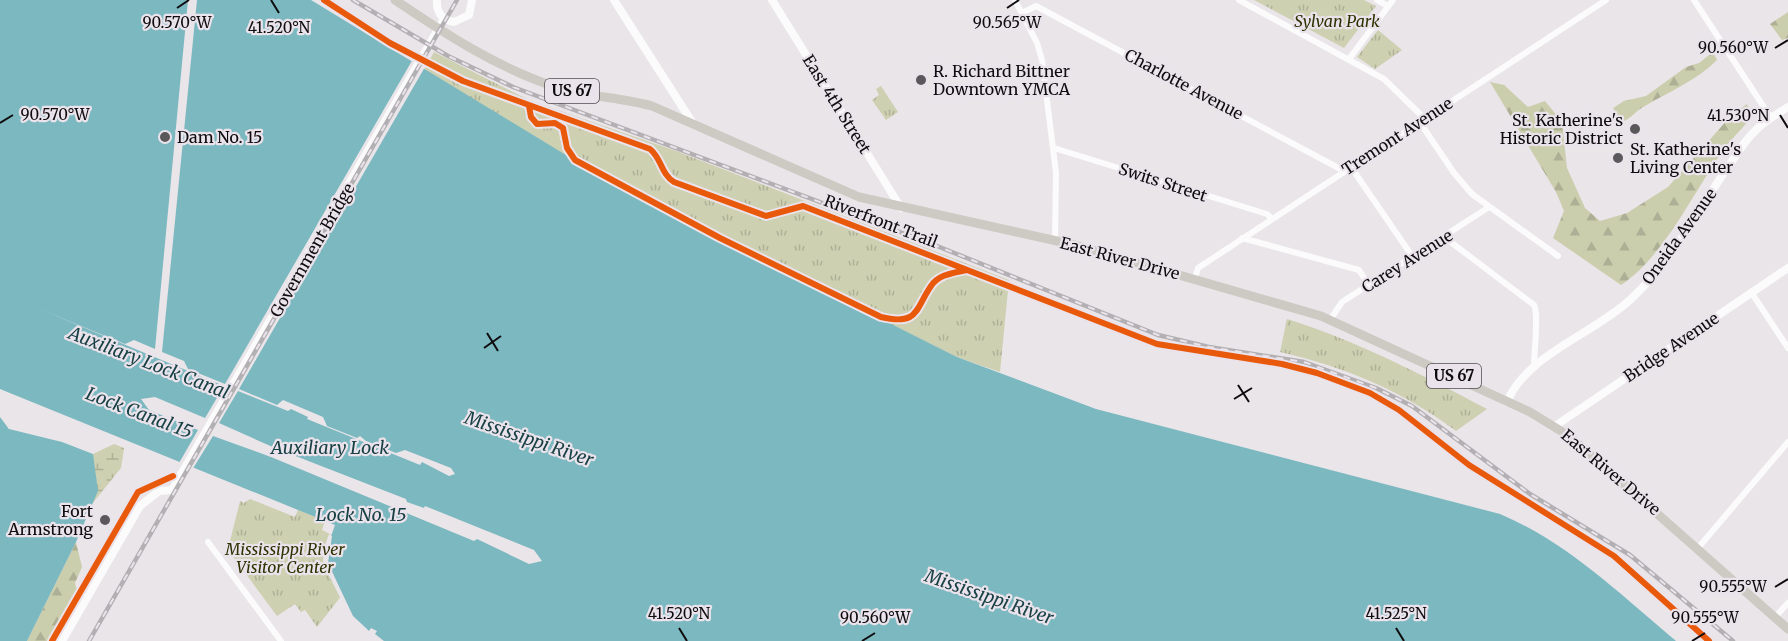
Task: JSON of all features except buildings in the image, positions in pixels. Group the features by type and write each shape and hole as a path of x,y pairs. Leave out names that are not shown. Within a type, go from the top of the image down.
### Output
{"main road":[{"name":"East River Drive","path":"395,0 440,30 529,77 572,91 636,102 692,122 839,190 901,208 1055,241 1195,278 1330,320 1555,426 1586,449 1788,629"}],"street":[{"path":"437,0 437,9 444,19 454,22 463,20 469,15 475,2"},
{"path":"614,0 692,122"},
{"name":"East 4th Street","path":"772,0 901,208"},
{"path":"1015,0 1042,60 1054,148 1058,217 1055,241"},
{"path":"1239,0 1384,79 1422,120 1454,173 1472,194 1558,256"},
{"path":"1377,0 1388,6"},
{"path":"1349,59 1393,0"},
{"name":"Tremont Avenue","path":"1195,278 1198,267 1606,0"},
{"path":"1694,0 1771,118"},
{"name":"Charlotte Avenue","path":"1022,13 1036,6 1344,171"},
{"name":"Government Bridge","path":"62,641 140,506 159,491 172,490 444,19"},
{"name":"Oneida Avenue","path":"1507,402 1514,385 1534,365 1603,321 1631,299 1656,274 1755,130 1788,108"},
{"name":"Swits Street","path":"1054,148 1267,214 1272,219"},
{"path":"1351,167 1412,256"},
{"name":"Carey Avenue","path":"1330,320 1342,302 1412,256 1448,236 1489,207"},
{"path":"1448,236 1452,243 1532,300 1537,313 1534,332 1534,365"},
{"path":"1242,238 1359,270 1368,284"},
{"name":"Bridge Avenue","path":"1555,426 1788,268"},
{"path":"1751,292 1788,348"},
{"path":"1698,548 1788,442"},
{"path":"208,542 281,641"},
{"path":"1775,617 1788,603"}],"green space":[{"name":"Sylvan Park","path":"1254,0 1364,0 1376,6 1344,48"},
{"path":"1788,12 1788,38 1782,40 1770,24"},
{"name":"Sylvan Park","path":"1378,30 1402,50 1375,69 1357,57"},
{"path":"434,52 529,100 676,151 1009,280 1000,372 957,357 659,210 583,168 424,70"},
{"path":"1713,52 1717,60 1700,74 1622,122 1613,108 1624,101 1646,96 1686,67 1699,63"},
{"path":"1490,82 1504,85 1528,107 1545,101 1562,122 1567,168 1585,208 1600,221 1627,213 1668,187 1728,119 1747,104 1752,117 1724,149 1665,241 1637,273 1621,285 1553,238 1564,211 1556,192"},
{"path":"881,86 898,112 886,120 872,100 879,95 876,89"},
{"path":"1287,319 1364,348 1487,409 1456,431 1415,404 1372,382 1327,365 1280,352"},
{"path":"114,444 124,448 121,468 92,504 82,527 93,454"},
{"name":"Mississippi River Visitor Center","path":"250,499 295,517 298,510 325,521 322,530 332,535 327,548 342,595 317,627 305,610 301,612 295,604 277,616 226,547 229,545 240,501 244,503"},
{"path":"76,542 82,567 75,583 77,591 47,641 27,641"}],"water":[{"path":"0,0 311,0 620,188 957,357 1096,409 1500,514 1525,526 1571,554 1676,641 382,641 352,617 326,563 327,548 335,525 0,389"},
{"path":"0,417 9,429 35,429 87,446 93,454 98,491 76,542 27,641 0,641"}],"pier":[{"path":"188,0 197,0 162,352 184,361 188,369 225,384 413,59 425,67 239,389 277,405 283,400 323,417 327,426 357,438 360,436 366,441 396,453 405,450 451,468 455,474 449,476 422,462 420,465 307,419 308,417 291,409 288,411 238,391 219,423 275,448 406,499 407,502 424,508 425,506 534,550 542,561 529,564 477,539 474,541 271,457 213,436 192,470 0,392 179,463 198,430 149,410 141,399 155,397 205,418 224,386 37,308 125,344 134,340 155,349"},
{"path":"0,414 10,426 36,426 89,443 94,450 93,454 62,442 9,429"},
{"path":"329,534 332,536 328,563 353,616 369,631 371,628 377,631 375,634 384,641 377,641 365,634 350,618 323,563 324,548"}],"railway":[{"path":"353,0 448,56 513,87 932,244 1158,335 1209,347 1304,362 1376,388 1412,406 1530,494 1630,555 1733,641"},
{"path":"89,641 457,0"}],"cycle path":[{"name":"Riverfront Trail","path":"324,0 390,43 463,81 650,149 666,175 674,182 766,216 803,206 1157,344 1282,364 1317,373 1370,393 1399,410 1469,465 1614,556 1709,641"},
{"path":"529,106 531,117 537,124 555,123 563,128 567,148 575,160 720,238 881,317 893,319 909,317 914,314 934,282 947,275 966,270"},
{"path":"52,641 138,492 173,476"}],"place":[{"name":"R. Richard Bittner Downtown YMCA","path":"921,80"},
{"name":"St. Katherine's Historic District","path":"1635,129"},
{"name":"Dam No. 15","path":"165,137"},
{"name":"St. Katherine's Living Center","path":"1618,158"},
{"name":"Fort Armstrong","path":"105,520"}],"water label":[{"name":"Auxiliary Lock Canal","path":"149,363"},
{"name":"Lock Canal 15","path":"139,413"},
{"name":"Mississippi River","path":"529,439"},
{"name":"Auxiliary Lock","path":"330,448"},
{"name":"Lock No. 15","path":"361,515"},
{"name":"Mississippi River","path":"989,597"}]}
